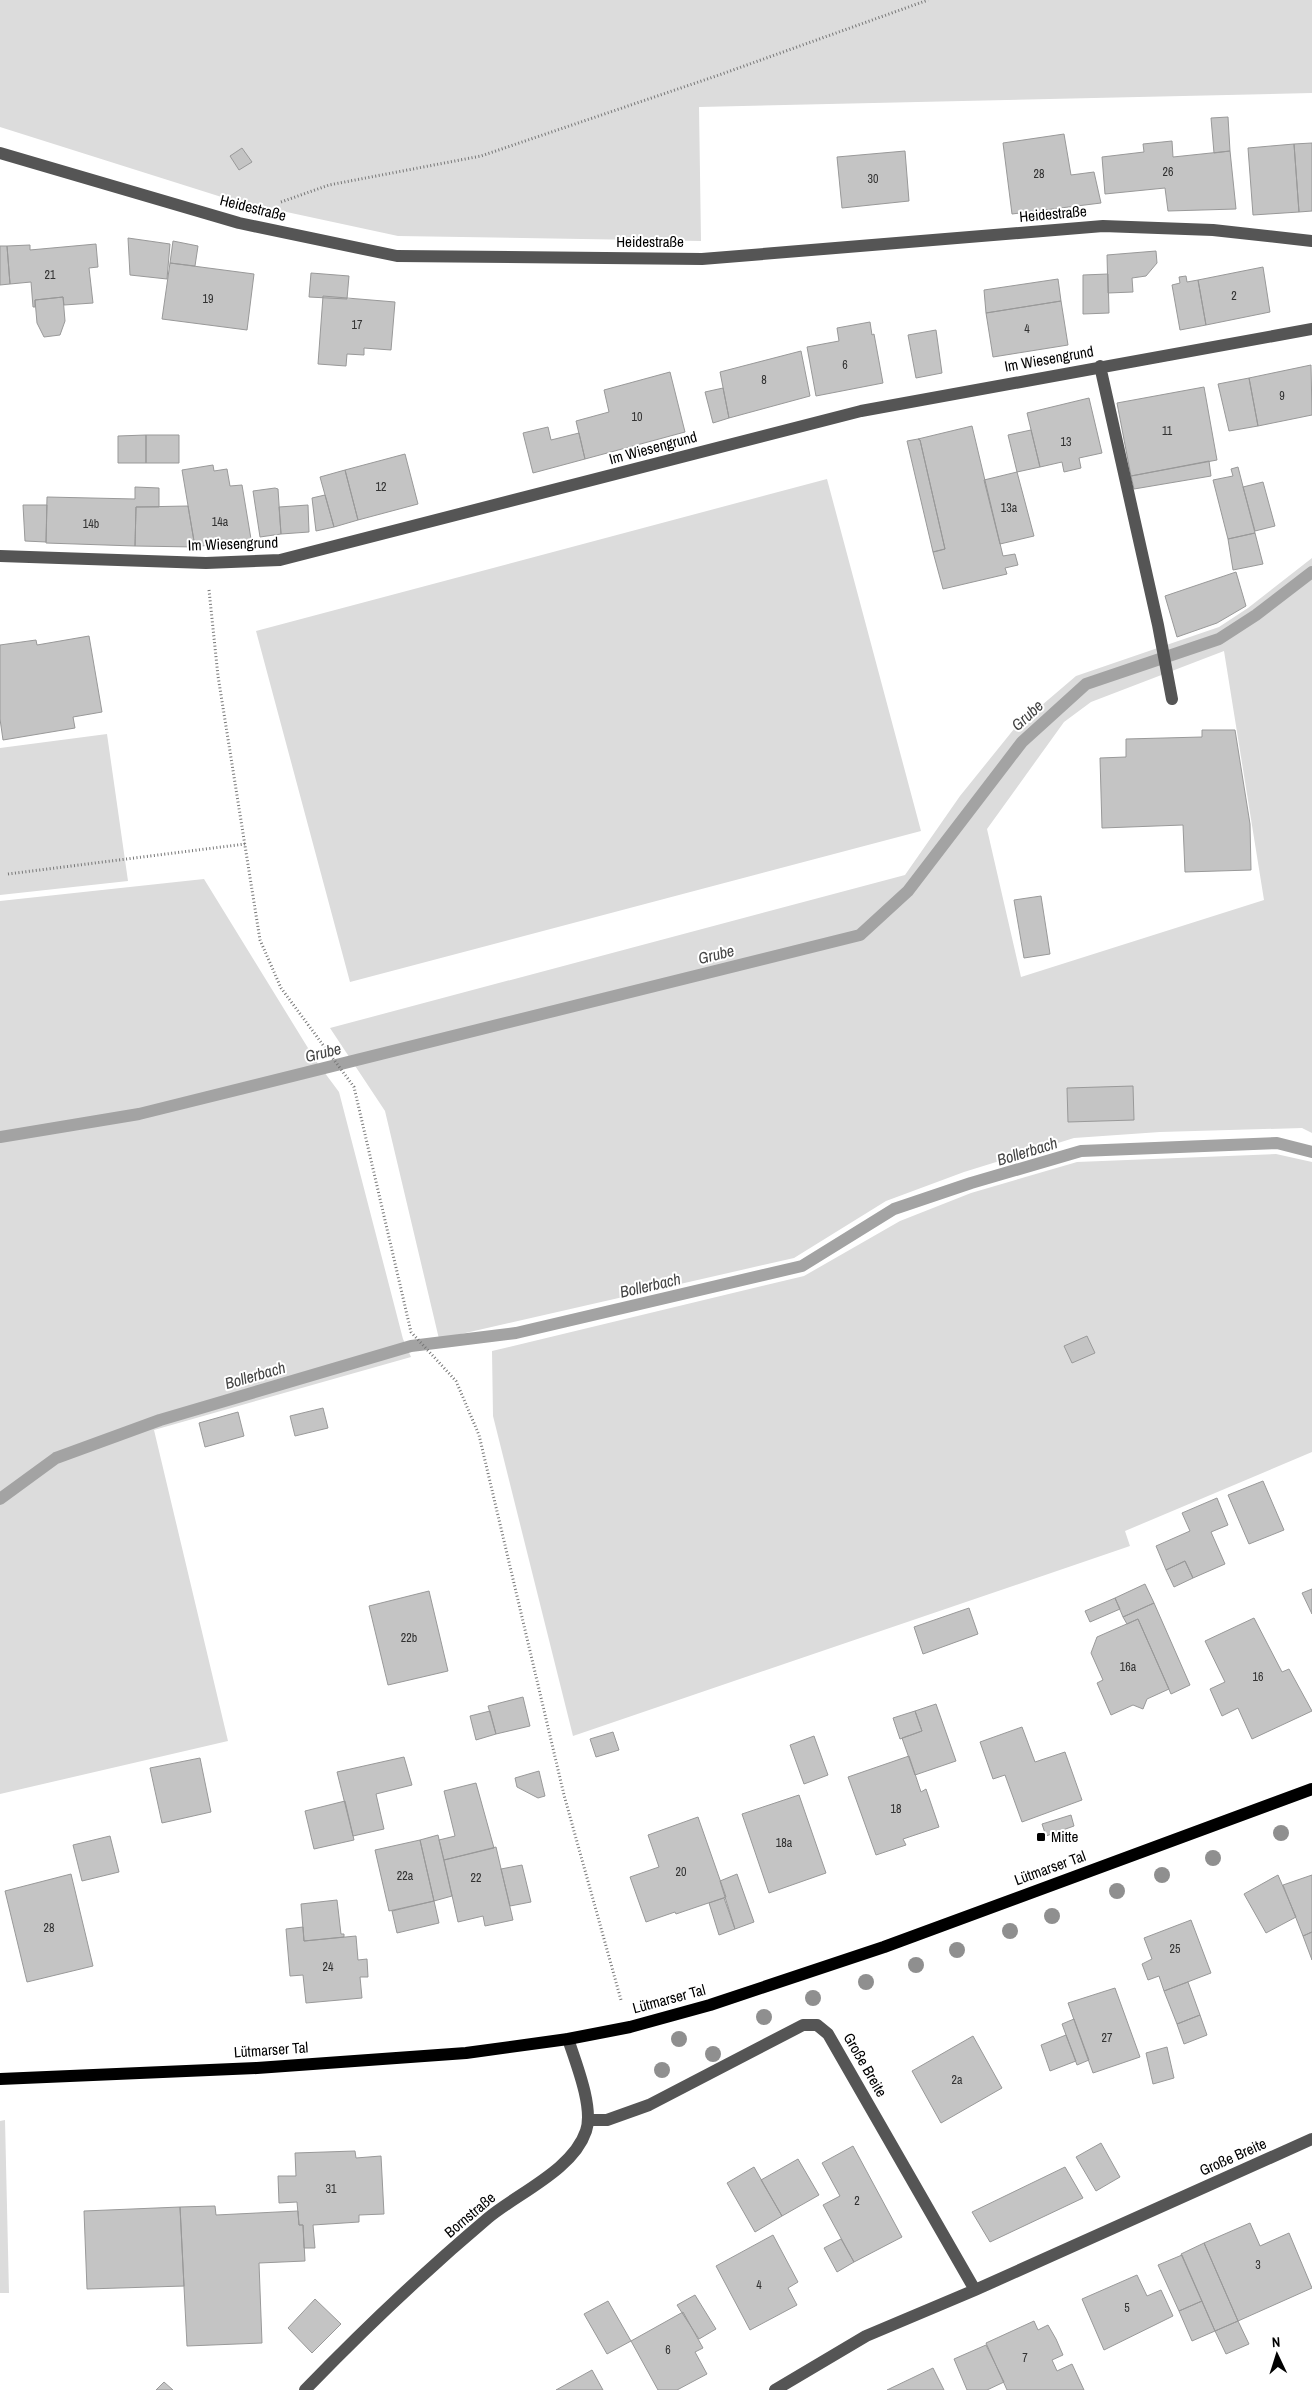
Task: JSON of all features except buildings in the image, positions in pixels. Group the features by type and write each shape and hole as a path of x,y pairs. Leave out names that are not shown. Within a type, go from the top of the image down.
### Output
{"main road":[{"name":"Lütmarser Tal","path":"0,2079 267,2067 466,2053 568,2039 630,2027 710,2005 884,1947 1312,1789"}],"street":[{"name":"Heidestraße","path":"0,153 239,223 397,256 702,258 1103,226 1213,230 1312,241"},
{"name":"Im Wiesengrund","path":"0,556 206,563 280,560 861,411 1312,328"},
{"path":"1100,366 1158,625 1172,699"},
{"name":"Große Breite","path":"590,2120 607,2120 649,2105 803,2025 817,2025 828,2034 975,2290"},
{"path":"568,2039 590,2120"},
{"name":"Bornstraße","path":"305,2390 358,2335 490,2217 573,2155 585,2134 590,2120"},
{"name":"Große Breite","path":"775,2390 866,2336 975,2290 1312,2139"}],"path":[{"path":"239,223 255,211 329,185 481,156 720,75 928,0"},
{"path":"206,563 218,676 260,940 281,988 354,1087 411,1332 456,1381 479,1435 564,1795 630,2027"},
{"path":"8,874 244,844"}],"shaded area":[{"path":"0,0 1312,0 1312,93 699,107 701,241 398,236 231,200 0,127"},
{"path":"827,479 921,831 350,982 256,631"},
{"path":"1312,558 1312,1133 1302,1128 1160,1132 1074,1138 964,1172 886,1201 794,1258 439,1339 385,1111 330,1028 905,875 960,796 1014,729 1076,676 1219,627 1248,608","holes":["1224,651 1264,900 1021,977 987,829 1064,722 1091,702"]},
{"path":"107,734 128,881 0,895 0,748"},
{"path":"204,879 316,1061 339,1092 403,1339 411,1357 154,1430 228,1741 0,1794 0,901"},
{"path":"1276,1154 1312,1162 1312,1452 1125,1531 1130,1546 573,1736 493,1416 492,1351 804,1276 900,1221 971,1193 1077,1162"},
{"path":"5,2120 9,2293 0,2293 0,2121"}],"waterway":[{"name":"Grube","path":"0,1137 139,1114 860,935 908,891 1022,742 1086,684 1219,639 1256,615 1312,572"},
{"name":"Bollerbach","path":"0,1499 56,1458 160,1420 411,1346 516,1333 802,1266 894,1209 971,1183 1081,1151 1277,1143 1312,1152"}],"place":[{"name":"Mitte","path":"1041,1837"}]}
